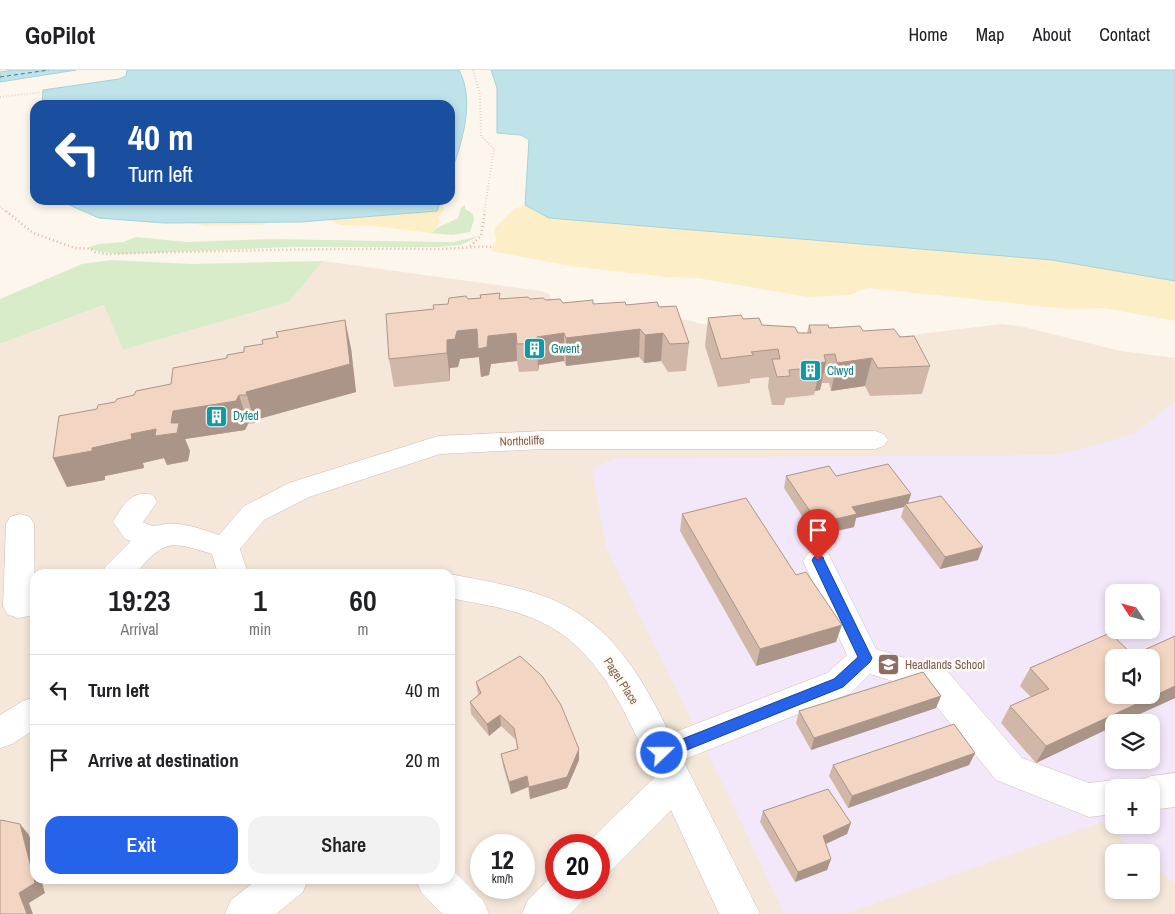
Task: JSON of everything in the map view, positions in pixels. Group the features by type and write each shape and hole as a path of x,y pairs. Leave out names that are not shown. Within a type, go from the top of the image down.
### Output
{"street":[{"name":"Northcliffe","path":"229,560 254,513 299,490 438,444 542,440 875,440"},
{"path":"143,502 128,522 135,532 157,537 182,535 229,560"},
{"path":"20,524 18,606 30,604"},
{"path":"121,569 132,557 157,537"},
{"path":"818,560 865,658 935,682 1009,769 1089,800 1105,798"},
{"name":"Paget Place","path":"455,587 525,603 553,614 574,626 611,661 639,708 740,914"},
{"path":"610,843 669,767 838,683 865,658"},
{"path":"0,733 30,714"},
{"path":"1160,792 1175,790"},
{"path":"245,914 283,884"},
{"path":"440,884 469,914"},
{"path":"542,914 557,899"}],"path":[{"path":"470,246 481,236 494,149 481,136 480,94 473,70"},
{"path":"0,97 52,91"},
{"path":"0,207 33,233 75,248 91,249 95,252 107,254 354,248 442,249 493,246"}],"shaded area":[{"path":"323,261 541,291 549,294 556,307 687,320 701,324 748,325 849,338 879,339 1001,324 1020,326 1121,351 1175,358 1175,914 0,914 0,344 105,305 123,350 289,302"},
{"name":"Headlands School","path":"1175,401 1175,883 1160,870 1160,844 1128,844 1116,834 1160,834 1160,779 1105,779 1105,825 1101,822 845,914 784,914 736,811 606,547 592,469 615,458 1060,455 1134,434"}],"green space":[{"path":"465,205 465,209 473,214 474,220 470,232 452,235 431,233 458,218 461,208"},
{"path":"479,236 461,245 438,247 291,247 120,254 87,248 98,244 123,242 136,237 187,242 271,239 454,242"},
{"path":"111,260 191,264 323,261 289,302 123,350 104,305 0,344 0,299 82,264"}],"sand":[{"path":"221,205 444,205 444,210 438,217 440,221 437,228 431,233 375,226 340,225 325,217 271,221 262,225 206,226 133,212"},
{"path":"525,205 1175,255 1175,321 1104,308 1067,309 869,288 851,295 808,297 697,278 666,277 571,266 491,251 496,239 494,229 514,209"}],"water":[{"path":"13,70 76,70 0,82 0,72"},
{"path":"127,70 459,70 464,82 467,109 455,160 455,100 42,100 43,90 119,79 126,76"},
{"path":"491,70 1175,70 1175,281 1052,260 549,218 525,205 529,140 521,135 497,133 497,88"},
{"path":"69,205 439,205 437,211 301,222 164,223 99,218"}],"building":[{"path":"500,293 499,299 528,297 530,299 543,298 546,300 560,299 563,303 593,300 593,304 625,302 626,305 657,302 659,307 676,306 689,343 670,344 663,333 645,335 640,329 566,338 564,333 537,337 537,343 517,344 516,333 488,336 487,347 478,349 477,329 457,331 455,339 447,340 447,353 389,359 386,314 434,309 433,305 448,304 449,298 466,296 468,299 481,298 480,295"},
{"path":"741,315 743,319 759,318 762,325 795,327 798,333 811,333 809,325 828,325 829,328 860,326 863,331 894,329 900,337 914,336 930,366 878,368 872,358 837,363 835,354 824,355 826,362 819,363 820,367 789,370 790,376 777,377 772,359 780,359 778,349 751,352 754,355 721,359 708,318"},
{"path":"345,320 350,364 246,392 247,395 239,395 236,401 173,411 171,423 179,423 177,433 155,436 156,429 131,434 132,439 92,448 92,451 53,458 59,416 97,409 98,405 115,402 117,399 134,395 136,391 171,384 173,368 227,358 227,355 244,352 244,347 263,344 262,340 278,337 276,332"},
{"path":"888,464 911,494 852,507 857,514 818,523 786,476 829,466 836,476"},
{"path":"941,496 983,547 945,557 905,504"},
{"path":"746,498 796,575 806,572 842,625 760,649 682,514"},
{"path":"1105,635 1105,639 1116,639 1127,649 1105,649 1105,704 1136,704 1115,714 1105,714 1105,719 1046,746 1010,706 1049,689 1030,668"},
{"path":"1175,636 1175,686 1160,693 1160,649 1146,649"},
{"path":"520,656 542,676 561,705 579,749 567,777 529,787 527,776 509,782 501,754 518,749 514,728 500,715 487,724 470,702 481,693 476,682"},
{"path":"923,672 941,696 814,738 799,711"},
{"path":"954,724 975,753 852,796 833,765"},
{"path":"828,789 851,823 823,836 831,859 798,872 763,811"},
{"path":"0,821 20,824 30,863 30,884 33,884 19,893 27,914 0,914"}],"ferry route":[{"path":"0,77 49,70"}],"place":[{"name":"Gwent","path":"535,349"},
{"name":"Clwyd","path":"811,371"},
{"name":"Dyfed","path":"217,416"},
{"name":"Headlands School","path":"889,665"}],"route":[{"path":"662,753 838,683 865,658 818,560"}]}
